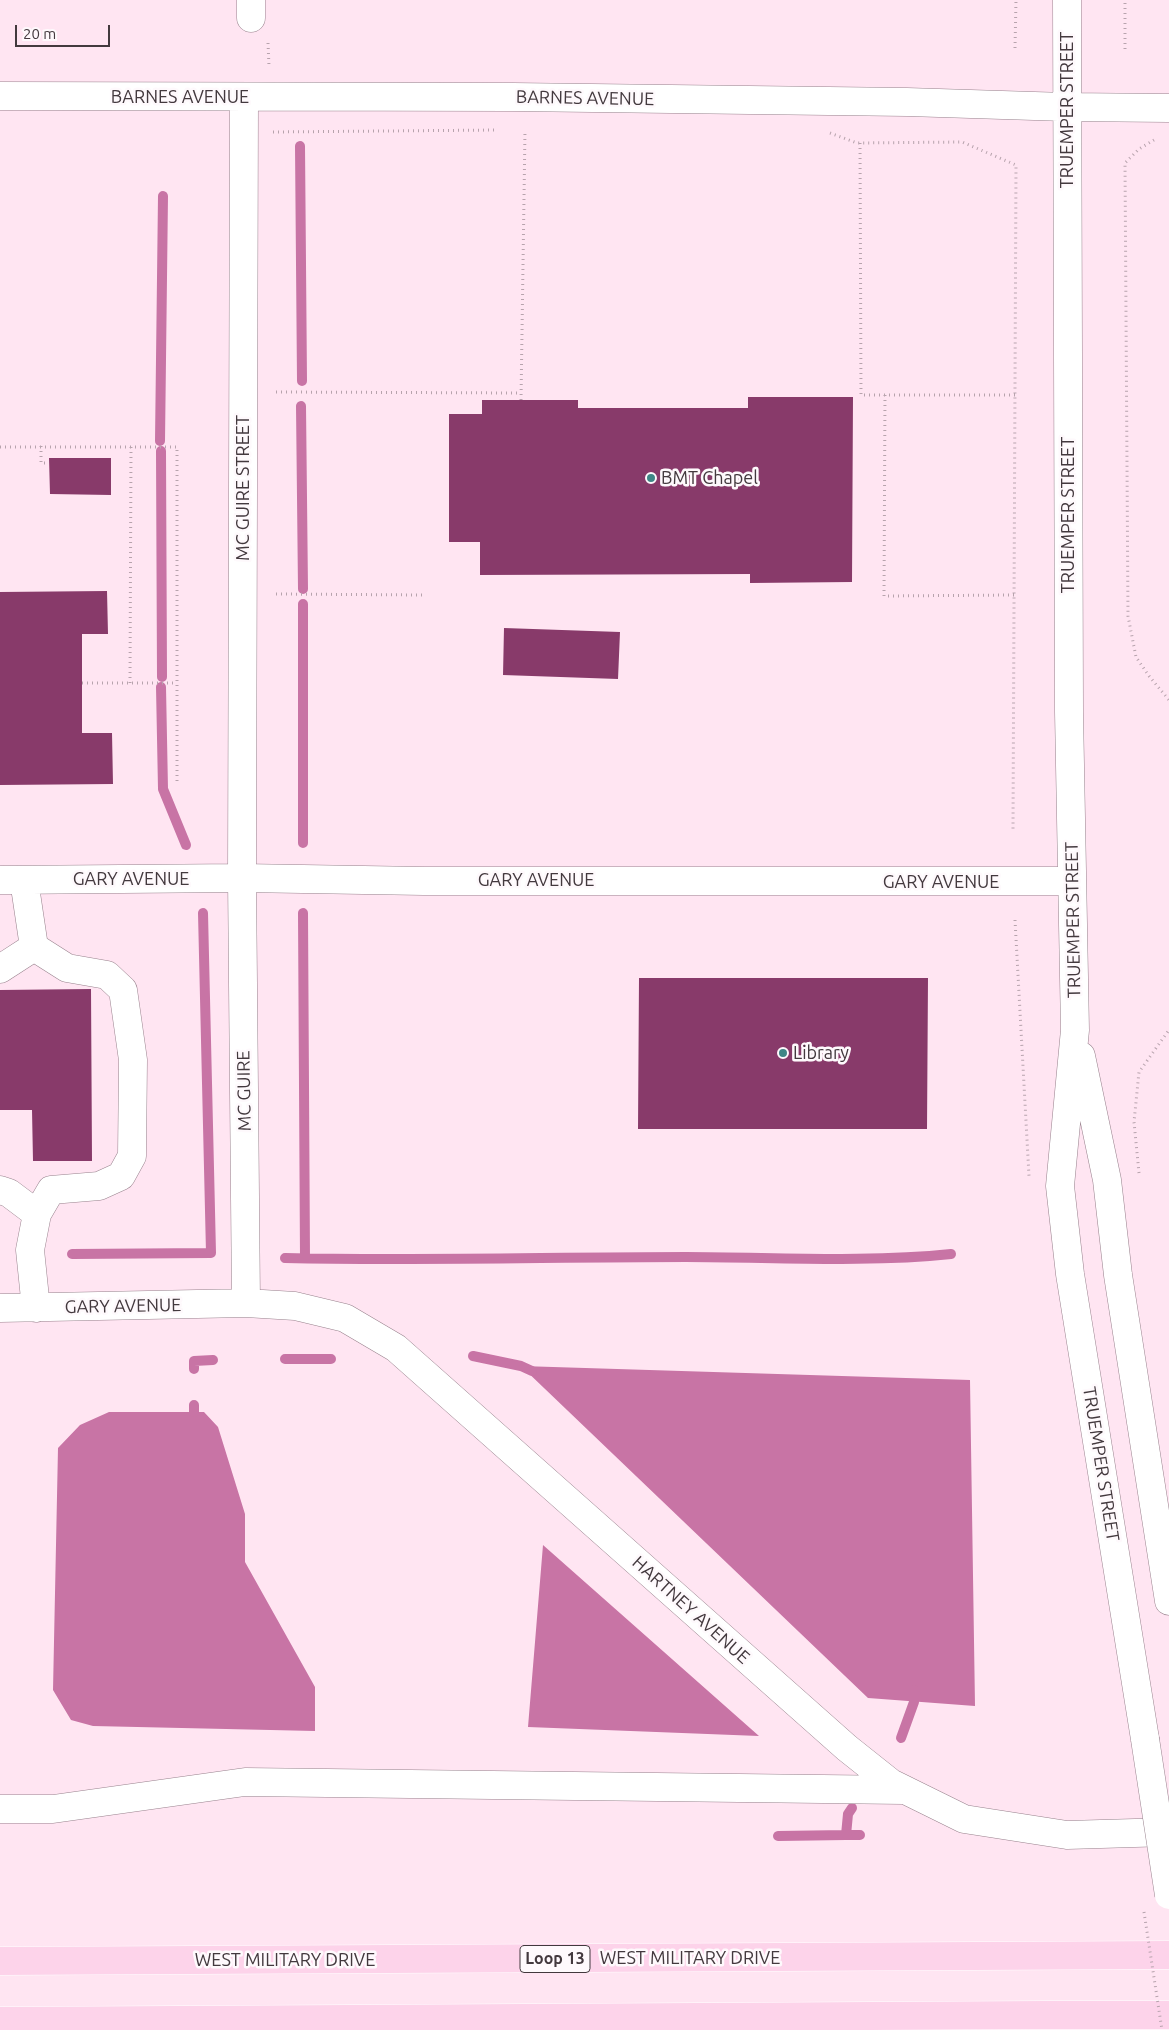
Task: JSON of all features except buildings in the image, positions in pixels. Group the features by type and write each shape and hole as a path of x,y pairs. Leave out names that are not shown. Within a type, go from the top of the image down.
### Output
{"main road":[{"name":"WEST MILITARY DRIVE","path":"0,1961 1169,1956"},
{"path":"0,2021 1044,2014 1169,2015"}],"street":[{"name":"TRUEMPER STREET","path":"1067,0 1069,712 1075,1030 1060,1186 1070,1274 1169,1895"},
{"name":"BARNES AVENUE","path":"0,96 513,97 1169,108"},
{"name":"MC GUIRE STREET","path":"242,878 244,97"},
{"name":"GARY AVENUE","path":"12,880 242,878 424,881 1072,881"},
{"name":"MC GUIRE","path":"242,878 246,1303"},
{"path":"12,880 34,946 67,968 107,975 122,990 128,1016 133,1060 132,1156 121,1176 99,1186 51,1190 37,1214 30,1250 36,1308"},
{"path":"0,969 34,946"},
{"name":"TRUEMPER STREET","path":"1075,1030 1107,1180 1119,1285 1169,1601"},
{"path":"0,1190 9,1193 37,1214"},
{"name":"GARY AVENUE","path":"0,1308 246,1303"},
{"name":"HARTNEY AVENUE","path":"246,1303 295,1306 345,1318 396,1348 847,1748 891,1783 964,1819 1009,1827 1066,1835 1169,1832"},
{"path":"0,1809 53,1809 246,1782 904,1790"}],"path":[{"path":"1015,48 1016,0"},
{"path":"1125,0 1125,49"},
{"path":"521,400 525,130 535,129"},
{"path":"266,132 505,130"},
{"path":"822,130 860,143 962,142 1016,165 1013,830"},
{"path":"1160,140 1152,140 1139,149 1125,163 1128,616 1136,657 1169,700"},
{"path":"860,143 861,395 1015,394"},
{"path":"276,392 521,393"},
{"path":"885,395 884,596 1014,595"},
{"path":"0,446 178,447 176,782"},
{"path":"41,446 41,463 50,463"},
{"path":"130,683 131,447"},
{"path":"276,594 424,595"},
{"path":"82,683 177,683"},
{"path":"1140,1181 1134,1122 1139,1072 1169,1030"}],"shaded area":[{"path":"521,1366 970,1380 975,1706 868,1698"},
{"path":"109,1412 204,1412 218,1427 245,1514 245,1562 315,1687 315,1731 93,1726 71,1720 53,1690 58,1448 80,1425"},
{"path":"543,1545 759,1736 528,1727"}],"waterway":[{"path":"300,146 302,381"},
{"path":"160,441 163,196"},
{"path":"301,406 303,589"},
{"path":"161,451 162,677"},
{"path":"303,604 303,843"},
{"path":"161,687 163,789 186,845"},
{"path":"72,1254 211,1253 203,913"},
{"path":"303,913 305,1258"},
{"path":"285,1258 686,1257 852,1259 951,1254"},
{"path":"473,1356 521,1366 532,1371"},
{"path":"285,1359 331,1359"},
{"path":"194,1369 194,1361 213,1360"},
{"path":"194,1405 194,1412"},
{"path":"901,1738 914,1702 914,1690"},
{"path":"852,1808 848,1814 846,1835 860,1835"},
{"path":"778,1836 846,1835"}],"place":[{"name":"BMT Chapel","path":"651,478"},
{"name":"Library","path":"783,1053"}]}
